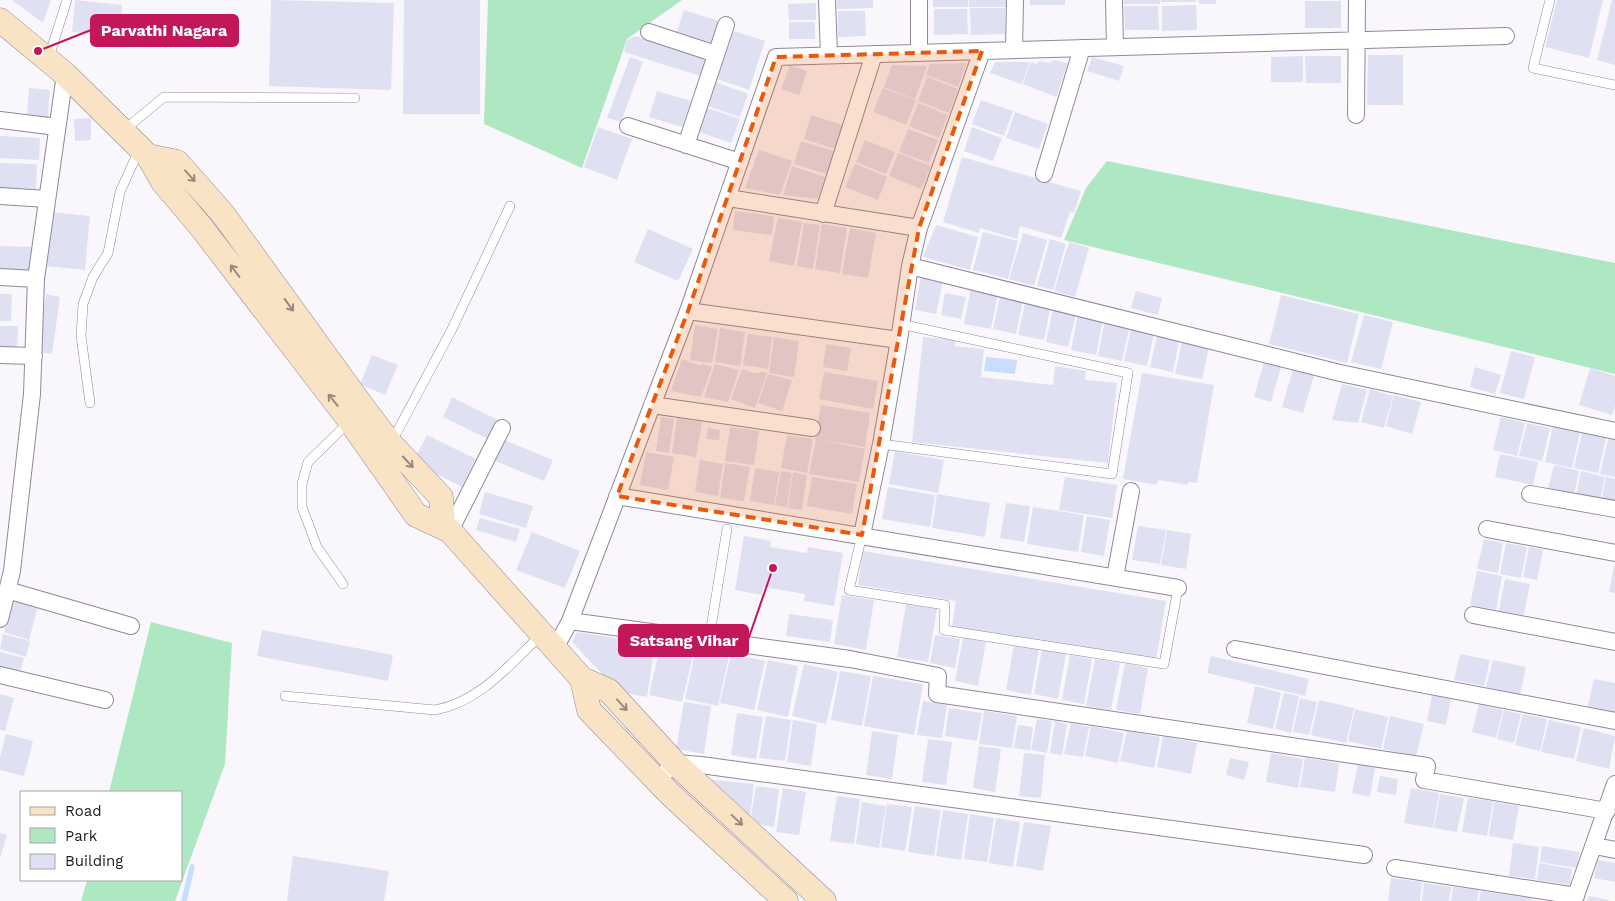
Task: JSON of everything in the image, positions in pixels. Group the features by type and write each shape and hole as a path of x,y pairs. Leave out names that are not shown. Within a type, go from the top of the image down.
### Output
{"main road":[{"path":"0,21 57,67 144,152 163,182 357,416 416,515 447,529 582,679 609,691 675,764 824,901"},
{"path":"357,416 391,444 441,497 447,529"},
{"path":"582,679 589,710 657,780 786,901"}],"street":[{"path":"827,0 829,55"},
{"path":"919,0 919,53"},
{"path":"1014,50 1015,0"},
{"path":"1114,0 1115,47"},
{"path":"1356,115 1357,0"},
{"path":"686,145 726,25"},
{"path":"649,32 716,54"},
{"path":"548,642 570,622 688,311 776,57 1506,36"},
{"path":"1044,174 1082,48"},
{"path":"862,535 881,444 910,266 919,228 982,51"},
{"path":"823,214 874,54"},
{"path":"0,619 12,571 32,394 36,278 57,127 57,67"},
{"path":"0,120 57,127"},
{"path":"628,126 740,162"},
{"path":"0,196 47,199"},
{"path":"728,198 919,228"},
{"path":"910,266 1340,373 1615,431"},
{"path":"0,277 36,278"},
{"path":"688,311 900,332"},
{"path":"0,355 34,356"},
{"path":"652,405 812,428"},
{"path":"447,529 502,428"},
{"path":"1115,577 1132,491"},
{"path":"1530,494 1615,509"},
{"path":"617,496 1178,588"},
{"path":"1487,529 1615,553"},
{"path":"7,590 131,626"},
{"path":"1473,615 1615,642"},
{"path":"570,622 850,659 938,676 937,694 1427,766 1424,780 1607,811"},
{"path":"1235,649 1615,720"},
{"path":"0,675 105,700"},
{"path":"657,780 675,764 701,765 1364,855"},
{"path":"1395,868 1575,898 1595,846 1615,784"},
{"path":"1595,846 1615,850"}],"lane":[{"path":"57,67 67,0"},
{"path":"1550,0 1533,68 1615,85"},
{"path":"123,131 164,97 355,98"},
{"path":"90,403 81,336 83,304 93,277 108,253 120,192 144,152"},
{"path":"391,444 452,329 510,206"},
{"path":"881,444 1112,474 1128,373 900,332"},
{"path":"343,584 316,547 302,507 302,484 308,462 357,416"},
{"path":"709,640 727,529"},
{"path":"862,535 849,590 945,605 944,630 1164,664 1178,588"},
{"path":"285,696 436,710 451,707 486,687 548,642"}],"highlighted area":[{"path":"982,51 919,228 862,535 617,496 688,311 776,57"}],"green space":[{"path":"488,0 682,0 627,39 582,168 484,124"},
{"path":"1107,161 1615,263 1615,374 1064,240 1086,188"},
{"path":"151,622 232,643 225,764 175,901 81,901 87,881 182,881 182,791 109,791"}],"water":[{"path":"986,357 1017,360 1015,374 984,371"}],"building":[{"path":"12,0 51,0 43,23"},
{"path":"75,0 122,5 119,37 72,32"},
{"path":"271,0 394,3 391,90 269,86"},
{"path":"404,0 480,0 480,114 403,114"},
{"path":"837,0 873,0 873,8 837,9"},
{"path":"933,0 968,0 968,7 933,7"},
{"path":"969,0 1006,0 1006,7 969,7"},
{"path":"1030,0 1065,0 1065,5 1030,5"},
{"path":"1124,0 1160,0 1160,4 1124,4"},
{"path":"1161,0 1196,0 1196,2 1161,2"},
{"path":"1199,0 1216,0 1216,4 1199,4"},
{"path":"1557,0 1603,0 1589,58 1545,47"},
{"path":"1612,0 1615,0 1615,65 1597,60"},
{"path":"1305,1 1341,1 1341,28 1305,28"},
{"path":"816,3 816,20 789,20 788,4"},
{"path":"1196,5 1197,30 1162,31 1162,6"},
{"path":"1124,6 1158,6 1159,30 1125,30"},
{"path":"970,8 1005,8 1005,34 971,35"},
{"path":"934,9 967,9 968,34 934,35"},
{"path":"684,10 719,21 712,43 677,32"},
{"path":"838,11 865,11 866,36 838,37"},
{"path":"789,22 815,22 815,39 789,39"},
{"path":"734,31 765,41 749,90 717,79"},
{"path":"635,36 706,59 700,76 624,52 627,40"},
{"path":"1368,55 1403,55 1403,105 1367,105"},
{"path":"1303,56 1303,82 1271,82 1271,57"},
{"path":"1305,56 1341,56 1341,83 1306,83"},
{"path":"630,57 643,62 621,122 607,118"},
{"path":"1092,57 1124,66 1119,81 1087,71"},
{"path":"1053,60 1068,63 1056,97 1023,84 1031,62 1037,64 1039,61 1050,63"},
{"path":"995,62 1030,62 1022,84 990,73"},
{"path":"967,63 958,87 926,75 930,64"},
{"path":"790,65 807,71 799,95 781,89"},
{"path":"892,65 927,66 915,99 884,87"},
{"path":"927,77 958,89 949,113 918,101"},
{"path":"716,82 748,94 740,117 707,106"},
{"path":"29,88 50,90 48,118 27,116"},
{"path":"883,88 916,100 906,125 873,112"},
{"path":"657,91 691,101 682,127 649,117"},
{"path":"981,100 1013,111 1004,136 972,124"},
{"path":"918,103 948,115 939,138 909,126"},
{"path":"707,108 740,119 731,143 699,132"},
{"path":"1015,112 1048,124 1039,149 1006,138"},
{"path":"811,115 843,125 836,149 804,139"},
{"path":"91,118 91,140 75,141 74,119"},
{"path":"598,127 632,139 617,180 584,167"},
{"path":"972,127 1002,138 993,161 964,151"},
{"path":"908,129 938,140 929,163 899,152"},
{"path":"0,136 40,138 39,160 0,158"},
{"path":"865,140 895,152 886,174 856,162"},
{"path":"801,141 834,151 827,174 794,164"},
{"path":"759,150 792,161 780,195 745,188"},
{"path":"898,153 931,166 921,189 889,176"},
{"path":"962,157 1081,191 1074,213 1070,212 1061,238 1020,226 1017,239 980,228 979,233 943,222"},
{"path":"0,163 37,164 36,190 0,189"},
{"path":"855,164 887,177 878,200 845,187"},
{"path":"792,166 825,177 818,199 783,195"},
{"path":"735,211 774,216 772,235 733,230"},
{"path":"51,212 90,216 85,270 46,266"},
{"path":"778,218 802,222 794,266 769,261"},
{"path":"804,223 820,225 813,269 797,266"},
{"path":"822,224 847,228 840,273 815,269"},
{"path":"936,225 978,237 970,270 923,257"},
{"path":"850,228 876,233 868,278 842,274"},
{"path":"648,229 693,249 678,281 634,262"},
{"path":"983,232 1018,241 1008,279 973,270"},
{"path":"1023,233 1047,240 1034,286 1009,279"},
{"path":"1050,239 1066,244 1053,290 1037,286"},
{"path":"1069,242 1089,248 1075,297 1054,291"},
{"path":"0,246 34,247 33,274 0,273"},
{"path":"921,277 943,281 936,314 915,310"},
{"path":"971,287 998,293 991,329 964,324"},
{"path":"1136,291 1162,298 1158,315 1131,308"},
{"path":"945,293 966,297 961,319 941,315"},
{"path":"0,294 12,294 11,321 0,321"},
{"path":"46,294 60,297 52,354 38,352"},
{"path":"1281,295 1359,314 1347,363 1269,344"},
{"path":"1000,296 1023,300 1016,334 993,329"},
{"path":"1025,304 1050,309 1044,340 1018,335"},
{"path":"1053,309 1076,314 1068,347 1046,342"},
{"path":"1078,314 1103,319 1096,355 1071,350"},
{"path":"1364,315 1393,322 1381,369 1351,362"},
{"path":"1105,320 1130,325 1122,361 1098,356"},
{"path":"695,325 718,329 712,363 690,360"},
{"path":"0,326 18,326 17,353 0,353"},
{"path":"720,328 745,332 740,366 715,362"},
{"path":"1131,329 1154,334 1147,366 1124,361"},
{"path":"748,334 772,337 768,369 743,365"},
{"path":"1157,336 1179,341 1173,372 1150,367"},
{"path":"774,337 799,341 794,377 769,373"},
{"path":"923,337 956,340 955,346 984,349 981,377 1053,385 1055,366 1086,371 1085,380 1117,383 1108,463 912,442"},
{"path":"1182,341 1209,347 1202,379 1175,374"},
{"path":"826,344 851,348 847,371 823,367"},
{"path":"1511,351 1535,357 1524,399 1500,393"},
{"path":"372,355 398,365 385,395 360,384"},
{"path":"682,359 701,366 702,363 712,367 701,397 671,391"},
{"path":"1264,362 1281,367 1271,402 1254,397"},
{"path":"715,364 739,370 728,402 704,397"},
{"path":"1475,367 1501,375 1495,394 1470,387"},
{"path":"1590,368 1615,376 1615,406 1612,415 1579,405"},
{"path":"742,369 754,373 760,373 761,371 767,373 755,408 731,399"},
{"path":"1293,369 1314,375 1303,413 1282,407"},
{"path":"824,372 878,381 873,409 819,399"},
{"path":"1142,373 1214,385 1197,483 1188,482 1188,485 1158,480 1157,485 1123,479"},
{"path":"768,374 792,380 782,411 758,403"},
{"path":"1342,384 1367,390 1358,423 1332,420"},
{"path":"1370,389 1393,396 1384,428 1361,422"},
{"path":"1394,395 1421,402 1412,434 1386,426"},
{"path":"452,397 500,421 490,440 443,417"},
{"path":"821,405 870,413 865,447 815,439"},
{"path":"661,417 674,419 669,453 656,451"},
{"path":"1501,417 1525,423 1517,456 1493,450"},
{"path":"677,418 702,422 696,457 672,453"},
{"path":"1527,423 1550,428 1542,461 1519,456"},
{"path":"1553,426 1580,432 1572,468 1545,462"},
{"path":"730,427 759,431 754,465 725,461"},
{"path":"708,428 720,430 719,440 706,439"},
{"path":"1582,433 1606,438 1598,473 1574,468"},
{"path":"427,435 476,459 462,487 413,462"},
{"path":"787,435 813,439 807,473 781,468"},
{"path":"502,439 553,460 544,481 493,460"},
{"path":"816,439 865,449 859,482 809,474"},
{"path":"1608,439 1615,440 1615,477 1600,474"},
{"path":"895,451 944,460 938,493 889,484"},
{"path":"646,452 674,457 668,490 640,485"},
{"path":"1500,454 1538,462 1533,485 1495,477"},
{"path":"700,460 723,464 718,496 695,492"},
{"path":"725,463 750,467 744,501 720,498"},
{"path":"1554,465 1579,471 1574,495 1548,489"},
{"path":"755,468 779,472 774,505 750,501"},
{"path":"781,471 792,473 787,507 775,505"},
{"path":"1581,471 1605,477 1600,500 1576,495"},
{"path":"793,472 807,475 802,510 788,508"},
{"path":"812,477 857,484 852,514 807,506"},
{"path":"1065,477 1117,485 1112,518 1059,510"},
{"path":"1606,477 1615,479 1615,501 1602,498"},
{"path":"888,487 935,495 930,527 882,519"},
{"path":"485,492 533,506 526,528 479,514"},
{"path":"937,494 990,503 985,537 932,528"},
{"path":"1006,503 1030,506 1024,542 1000,538"},
{"path":"1033,507 1084,515 1078,552 1027,544"},
{"path":"1087,516 1110,520 1104,556 1081,552"},
{"path":"480,518 520,529 516,542 476,530"},
{"path":"1138,526 1166,530 1160,564 1132,560"},
{"path":"1167,530 1191,534 1186,569 1161,565"},
{"path":"532,532 580,551 565,588 516,570"},
{"path":"744,536 771,541 770,547 807,553 808,547 843,553 834,606 804,601 805,594 763,587 762,595 735,590"},
{"path":"1484,539 1503,543 1498,573 1477,569"},
{"path":"1506,543 1527,547 1521,578 1500,574"},
{"path":"1529,547 1543,550 1537,580 1523,577"},
{"path":"863,551 1166,601 1156,660 952,627 956,601 858,585"},
{"path":"1615,566 1615,593 1609,592"},
{"path":"1477,571 1502,576 1496,610 1470,605"},
{"path":"1505,579 1530,584 1524,615 1499,611"},
{"path":"842,595 874,600 866,650 834,644"},
{"path":"13,599 38,606 29,640 4,632"},
{"path":"906,604 937,609 928,662 897,657"},
{"path":"789,614 833,620 830,642 786,636"},
{"path":"262,630 393,655 388,681 257,656"},
{"path":"577,632 655,644 647,697 619,692 572,642"},
{"path":"3,634 30,641 26,657 0,649"},
{"path":"935,635 960,639 955,668 930,663"},
{"path":"963,638 986,642 978,686 955,681"},
{"path":"661,642 694,650 682,702 649,695"},
{"path":"1014,644 1039,649 1031,695 1006,690"},
{"path":"696,649 729,656 718,706 685,699"},
{"path":"1042,649 1066,654 1058,699 1034,694"},
{"path":"0,652 24,658 19,677 0,672"},
{"path":"731,654 765,661 754,710 720,703"},
{"path":"1460,654 1490,660 1484,686 1454,680"},
{"path":"1070,655 1092,659 1084,704 1062,700"},
{"path":"1211,656 1309,679 1305,696 1207,673"},
{"path":"1095,659 1120,663 1111,710 1086,706"},
{"path":"768,660 798,666 788,717 757,710"},
{"path":"1493,660 1526,667 1520,695 1486,687"},
{"path":"1125,663 1148,668 1140,714 1116,710"},
{"path":"804,664 838,672 826,724 792,716"},
{"path":"840,671 871,676 862,726 831,720"},
{"path":"873,676 923,684 914,735 864,726"},
{"path":"1594,679 1615,683 1615,715 1587,709"},
{"path":"1255,686 1281,693 1273,729 1247,723"},
{"path":"1284,693 1299,696 1291,733 1275,729"},
{"path":"0,694 14,698 5,731 0,730"},
{"path":"1432,695 1451,699 1446,725 1427,721"},
{"path":"1300,698 1317,702 1309,735 1293,732"},
{"path":"1319,700 1354,708 1346,743 1311,735"},
{"path":"923,701 947,705 942,738 917,735"},
{"path":"684,702 711,706 704,754 676,749"},
{"path":"1479,704 1503,710 1496,738 1472,732"},
{"path":"949,708 982,713 977,741 945,736"},
{"path":"1355,709 1388,717 1381,749 1348,741"},
{"path":"1504,710 1521,714 1514,743 1497,739"},
{"path":"984,711 1017,716 1012,748 979,744"},
{"path":"737,713 763,717 756,759 731,755"},
{"path":"1523,714 1547,719 1540,751 1515,745"},
{"path":"766,716 791,720 785,761 759,758"},
{"path":"1390,716 1424,724 1416,756 1383,749"},
{"path":"1037,719 1052,721 1047,753 1031,750"},
{"path":"793,720 817,724 811,766 787,762"},
{"path":"1549,720 1581,727 1574,759 1541,752"},
{"path":"1055,721 1067,724 1062,755 1050,753"},
{"path":"1071,723 1089,727 1083,757 1064,754"},
{"path":"1018,725 1033,727 1030,750 1014,748"},
{"path":"1091,726 1124,733 1118,763 1085,756"},
{"path":"1584,728 1615,736 1609,769 1576,761"},
{"path":"872,731 898,735 892,779 866,775"},
{"path":"1127,731 1160,737 1154,768 1120,761"},
{"path":"6,734 33,741 24,776 0,770 0,757"},
{"path":"1163,736 1197,743 1191,774 1157,767"},
{"path":"928,739 952,742 946,785 922,782"},
{"path":"979,746 1001,749 995,792 973,788"},
{"path":"1024,753 1045,755 1041,798 1019,796"},
{"path":"1271,753 1303,759 1298,788 1266,782"},
{"path":"1230,758 1249,762 1244,780 1226,775"},
{"path":"1305,758 1339,763 1335,792 1300,787"},
{"path":"1358,764 1375,768 1370,797 1352,793"},
{"path":"1380,776 1398,779 1396,795 1377,792"},
{"path":"703,779 754,784 749,825"},
{"path":"756,786 779,789 774,827 750,823"},
{"path":"783,788 806,792 799,835 776,832"},
{"path":"1411,788 1439,793 1433,828 1404,823"},
{"path":"1440,794 1464,798 1457,832 1434,828"},
{"path":"837,796 860,799 854,844 830,841"},
{"path":"1468,798 1493,801 1487,836 1462,832"},
{"path":"862,802 886,806 879,848 856,844"},
{"path":"1494,802 1519,806 1513,840 1489,836"},
{"path":"887,804 912,807 905,851 881,847"},
{"path":"915,806 941,810 934,856 908,852"},
{"path":"943,810 968,814 961,860 936,856"},
{"path":"970,814 994,818 987,862 964,859"},
{"path":"996,818 1020,822 1013,867 989,863"},
{"path":"1024,822 1051,826 1043,871 1016,866"},
{"path":"0,833 7,835 0,858"},
{"path":"1513,843 1539,847 1535,879 1509,876"},
{"path":"1542,846 1580,852 1577,868 1540,862"},
{"path":"293,856 389,871 384,901 287,901"},
{"path":"1598,860 1615,863 1615,882 1594,878"},
{"path":"1539,863 1572,869 1570,885 1537,880"},
{"path":"1391,878 1422,882 1420,901 1388,901"},
{"path":"1424,883 1451,887 1449,901 1422,901"},
{"path":"1453,887 1479,890 1477,901 1451,901"},
{"path":"1481,891 1532,898 1532,901 1479,901"},
{"path":"1589,896 1609,900 1587,901"}],"waterway":[{"path":"184,901 192,867"}],"place":[{"name":"Parvathi Nagara","path":"38,51"},
{"name":"Satsang Vihar","path":"773,568"}]}
